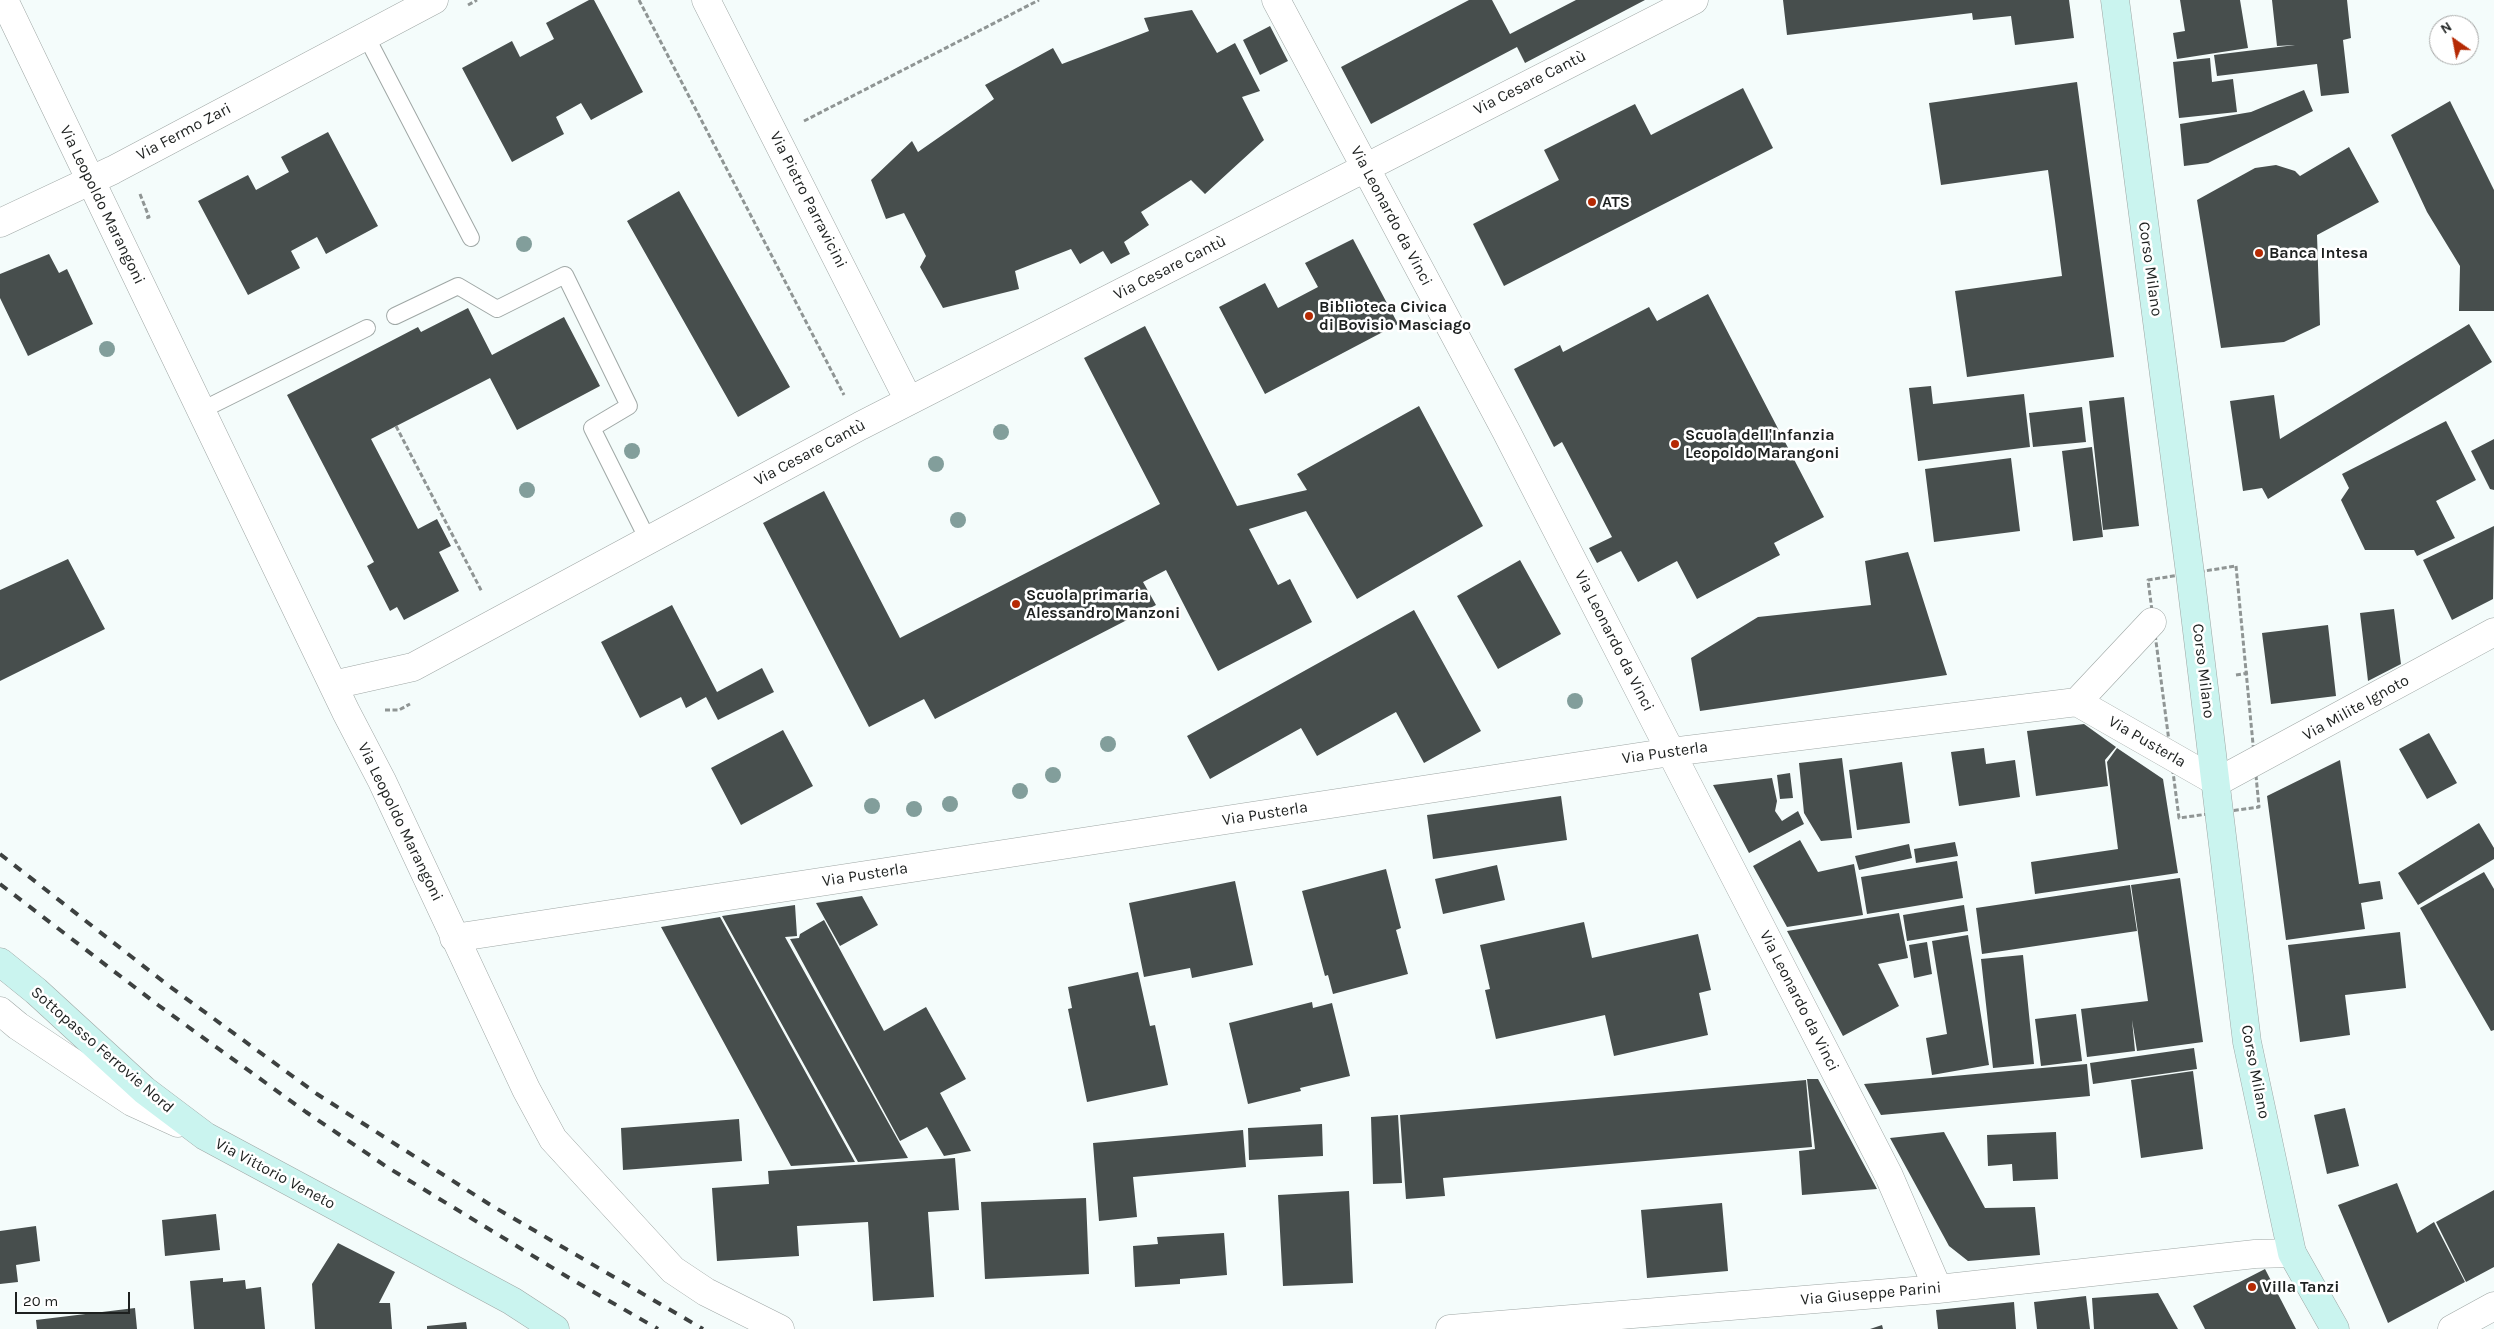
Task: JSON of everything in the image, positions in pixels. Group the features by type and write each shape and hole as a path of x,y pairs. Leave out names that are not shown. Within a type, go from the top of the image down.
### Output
{"street":[{"name":"Via Leopoldo Marangoni","path":"4,0 333,685 399,816 454,938 526,1089 553,1139 622,1217 673,1270 706,1292 780,1329"},
{"name":"Via Fermo Zari","path":"0,223 89,179 113,170 434,0"},
{"name":"Via Pietro Parravicini","path":"706,0 909,401"},
{"name":"Via Leonardo da Vinci","path":"1276,0 1506,431 1889,1176 1938,1289"},
{"name":"Via Cesare Cantù","path":"333,685 413,667 860,426 1694,0"},
{"name":"Corso Milano","path":"2115,0 2217,782 2248,1042 2292,1252 2335,1329"},
{"path":"2077,702 2152,622"},
{"name":"Via Milite Ignoto","path":"2217,782 2494,632"},
{"name":"Via Pusterla","path":"454,938 1670,752 2077,702 2217,782"},
{"name":"Sottopasso Ferrovie Nord","path":"0,962 36,991 144,1090 205,1136"},
{"name":"Via Vittorio Veneto","path":"0,1011 18,1026 132,1102 205,1136 512,1301 555,1329"},
{"name":"Via Giuseppe Parini","path":"1450,1329 1938,1289 2255,1254 2292,1252"},
{"path":"2452,1329 2494,1306"}],"lane":[{"path":"366,36 471,238"},
{"path":"395,316 458,286 497,309 564,276 629,406 592,428 648,540"},
{"path":"202,410 367,328"}],"path":[{"path":"639,0 860,426"},
{"path":"396,426 498,622"}],"building":[{"path":"589,0 594,0 643,92 591,120 581,103 556,117 564,134 512,162 462,68 512,41 520,57 554,39 546,23"},
{"path":"1469,0 1492,0 1510,34 1576,0 1645,0 1525,63 1517,47 1371,124 1341,67"},
{"path":"1783,0 2069,0 2074,38 2015,45 2011,16 1973,20 1972,13 1787,35"},
{"path":"2180,0 2240,0 2248,48 2177,59 2173,33 2185,31"},
{"path":"2272,0 2347,0 2351,38 2343,40 2349,93 2321,96 2317,64 2217,76 2214,55 2295,45 2277,46"},
{"path":"1192,10 1217,53 1235,43 1260,91 1242,97 1264,140 1205,194 1191,180 1141,212 1149,225 1124,242 1130,254 1111,264 1103,251 1080,264 1071,249 1015,271 1019,289 943,308 920,267 926,256 904,213 886,219 871,180 912,141 918,152 994,99 985,85 1053,48 1062,64 1149,31 1144,18"},
{"path":"1270,26 1288,61 1260,75 1243,40"},
{"path":"2210,58 2212,82 2233,79 2237,112 2179,118 2173,62"},
{"path":"2077,82 2114,357 1967,377 1955,291 2062,276 2048,170 1941,185 1929,103"},
{"name":"ATS","path":"1743,88 1773,148 1504,286 1473,224 1559,180 1544,150 1635,104 1651,135"},
{"path":"2304,90 2313,111 2208,163 2184,166 2180,124 2251,112"},
{"path":"2450,101 2494,190 2494,311 2459,311 2460,266 2427,212 2391,135"},
{"path":"328,132 378,226 326,254 317,237 291,251 300,268 248,295 198,201 248,175 256,190 289,172 281,157"},
{"path":"2349,147 2379,202 2317,235 2320,325 2284,342 2221,348 2197,200 2255,168 2276,165 2295,171 2300,176"},
{"path":"679,191 790,387 738,417 627,221"},
{"name":"Biblioteca Civica di Bovisio Masciago","path":"1353,239 1398,324 1265,394 1219,307 1265,283 1278,308 1318,287 1305,263"},
{"path":"49,254 59,273 67,269 93,324 28,356 0,298 0,274"},
{"name":"Scuola dell'Infanzia Leopoldo Marangoni","path":"1708,294 1824,517 1774,543 1780,555 1697,599 1677,561 1638,582 1621,551 1597,563 1589,548 1612,537 1562,442 1554,447 1514,369 1560,345 1563,352 1649,307 1657,321"},
{"path":"468,308 492,355 564,317 600,386 517,430 490,378 371,439 418,529 437,519 451,546 439,552 459,591 404,620 397,607 390,611 367,566 374,562 287,395 418,327 421,332"},
{"path":"2469,324 2492,362 2268,499 2262,488 2243,491 2230,401 2274,395 2280,439"},
{"path":"1145,326 1237,506 1307,490 1297,474 1419,406 1483,526 1357,599 1306,511 1249,529 1278,585 1290,579 1312,622 1218,671 1166,570 1143,582 1156,605 935,719 924,699 869,727 763,523 824,491 900,638 1160,504 1084,358"},
{"path":"1931,386 1933,404 2024,394 2030,447 1918,461 1909,388"},
{"path":"2124,397 2139,526 2103,530 2089,401"},
{"path":"2082,407 2086,442 2033,447 2029,413"},
{"path":"2446,421 2476,480 2436,501 2455,538 2417,556 2414,550 2365,550 2341,500 2349,488 2342,474"},
{"path":"2494,439 2494,490 2490,489 2471,451"},
{"path":"2092,447 2103,537 2073,541 2062,451"},
{"path":"2011,458 2020,531 1934,542 1925,469"},
{"path":"2494,526 2493,599 2452,620 2423,560"},
{"path":"1908,552 1947,675 1700,711 1691,658 1758,617 1871,605 1865,561"},
{"path":"68,559 105,629 0,681 0,590"},
{"path":"1520,560 1561,634 1498,669 1457,596"},
{"path":"672,605 717,692 762,668 774,692 718,720 706,697 686,708 681,697 640,718 601,642"},
{"path":"2394,609 2401,664 2368,681 2360,613"},
{"path":"1414,610 1481,731 1424,763 1396,712 1317,756 1301,728 1210,779 1187,736"},
{"path":"2328,625 2336,696 2271,704 2262,633"},
{"path":"2084,724 2116,747 2105,760 2108,786 2036,796 2027,731"},
{"path":"783,730 813,786 741,825 711,768"},
{"path":"2429,733 2457,783 2427,799 2399,749"},
{"path":"1984,748 1986,764 2015,760 2020,797 1959,806 1951,752"},
{"path":"2117,748 2163,779 2178,873 2035,894 2031,862 2118,849 2107,762"},
{"path":"1842,758 1852,838 1821,841 1804,813 1799,763"},
{"path":"2340,760 2359,884 2380,881 2383,899 2361,903 2365,929 2286,940 2267,796"},
{"path":"1902,762 1910,823 1857,830 1849,770"},
{"path":"1790,773 1793,798 1780,799 1777,775"},
{"path":"1772,778 1777,801 1775,811 1782,821 1798,811 1804,824 1749,853 1713,785"},
{"path":"1561,796 1567,840 1433,859 1427,815"},
{"path":"2479,823 2494,848 2494,859 2418,905 2398,873"},
{"path":"1800,840 1818,872 1854,864 1863,915 1787,927 1753,866"},
{"path":"1955,842 1958,856 1916,863 1914,849"},
{"path":"1909,844 1912,858 1859,870 1855,856"},
{"path":"1957,861 1963,898 1867,914 1861,877"},
{"path":"1497,865 1505,900 1443,914 1435,879"},
{"path":"1386,869 1401,928 1396,930 1408,974 1333,994 1328,975 1325,976 1302,891"},
{"path":"2484,872 2494,889 2494,1030 2491,1031 2420,908"},
{"path":"2180,878 2203,1042 2137,1051 2132,1020 2135,1051 2087,1057 2081,1009 2148,1001 2131,885"},
{"path":"1235,881 1253,965 1192,978 1190,968 1144,977 1129,903"},
{"path":"2130,885 2137,931 1982,954 1976,908"},
{"path":"862,896 878,925 840,946 816,903"},
{"path":"795,905 797,936 785,937 908,1158 858,1162 722,916"},
{"path":"1964,905 1968,931 1907,941 1903,915"},
{"path":"1899,913 1908,958 1878,964 1899,1006 1843,1036 1787,931"},
{"path":"720,917 855,1162 791,1166 661,927"},
{"path":"824,920 884,1031 926,1007 966,1079 940,1093 971,1151 944,1156 927,1127 900,1141 790,939 799,938 800,934"},
{"path":"1584,922 1592,958 1698,934 1711,990 1699,993 1708,1035 1614,1056 1605,1015 1496,1039 1485,990 1490,989 1480,945"},
{"path":"2400,932 2406,988 2345,995 2350,1035 2300,1042 2288,945"},
{"path":"1968,935 1989,1065 1932,1075 1926,1038 1947,1034 1932,941"},
{"path":"1927,942 1932,974 1914,978 1909,945"},
{"path":"2023,955 2034,1064 1993,1068 1981,959"},
{"path":"1138,972 1150,1026 1155,1025 1168,1085 1087,1102 1068,1009 1072,1008 1068,987"},
{"path":"1312,1002 1313,1008 1332,1003 1350,1076 1300,1088 1301,1091 1248,1104 1229,1023"},
{"path":"2076,1014 2082,1061 2041,1066 2035,1019"},
{"path":"2194,1048 2197,1069 2093,1084 2090,1063"},
{"path":"2087,1064 2090,1096 1881,1115 1864,1084"},
{"path":"2193,1071 2203,1149 2141,1158 2131,1080"},
{"path":"1807,1079 1818,1079 1877,1189 1802,1195 1799,1151 1815,1149"},
{"path":"1806,1080 1812,1147 1443,1178 1445,1196 1406,1199 1400,1115"},
{"path":"2345,1108 2359,1166 2327,1174 2314,1115"},
{"path":"1398,1115 1402,1183 1373,1184 1371,1117"},
{"path":"739,1119 742,1161 623,1170 621,1128"},
{"path":"1322,1124 1323,1156 1249,1160 1248,1128"},
{"path":"1243,1130 1246,1167 1133,1177 1137,1217 1099,1221 1093,1143"},
{"path":"1944,1132 1985,1208 2035,1207 2040,1255 1968,1261 1949,1246 1890,1138"},
{"path":"2056,1132 2058,1179 2013,1181 2012,1164 1988,1166 1987,1135"},
{"path":"955,1158 959,1210 928,1212 934,1297 873,1301 868,1222 797,1226 799,1256 717,1261 712,1188 769,1184 768,1171"},
{"path":"2397,1183 2417,1233 2434,1222 2465,1282 2388,1323 2338,1205"},
{"path":"2494,1190 2494,1267 2466,1282 2436,1222"},
{"path":"1349,1191 1353,1283 1283,1286 1278,1195"},
{"path":"1086,1198 1089,1274 985,1279 981,1202"},
{"path":"1722,1203 1728,1271 1647,1278 1641,1210"},
{"path":"216,1214 220,1250 165,1256 162,1220"},
{"path":"36,1226 40,1261 16,1265 18,1282 0,1284 0,1231"},
{"path":"1224,1233 1227,1275 1180,1279 1180,1284 1135,1287 1133,1246 1158,1244 1157,1237"},
{"path":"338,1243 395,1272 379,1303 390,1303 392,1329 315,1329 312,1284"},
{"name":"Villa Tanzi","path":"2265,1269 2296,1329 2205,1329 2193,1306"},
{"path":"223,1278 223,1282 245,1280 246,1289 261,1287 265,1329 194,1329 190,1281"},
{"path":"2158,1293 2178,1329 2094,1329 2092,1298"},
{"path":"2086,1296 2090,1329 2037,1329 2034,1302"},
{"path":"2014,1302 2016,1329 1938,1329 1936,1310"},
{"path":"135,1308 137,1329 37,1329 36,1320"},
{"path":"466,1322 467,1329 427,1329 427,1326"},
{"path":"1882,1325 1883,1329 1870,1329"}],"railway":[{"path":"0,854 169,986 317,1094 489,1204 703,1329"},
{"path":"0,884 158,1005 306,1112 387,1167 566,1276 658,1329"}],"place":[{"name":"ATS","path":"1592,202"},
{"name":"Banca Intesa","path":"2259,253"},
{"name":"Biblioteca Civica di Bovisio Masciago","path":"1309,316"},
{"name":"Scuola dell'Infanzia Leopoldo Marangoni","path":"1675,444"},
{"name":"Scuola primaria Alessandro Manzoni","path":"1016,604"},
{"name":"Villa Tanzi","path":"2252,1287"}]}
